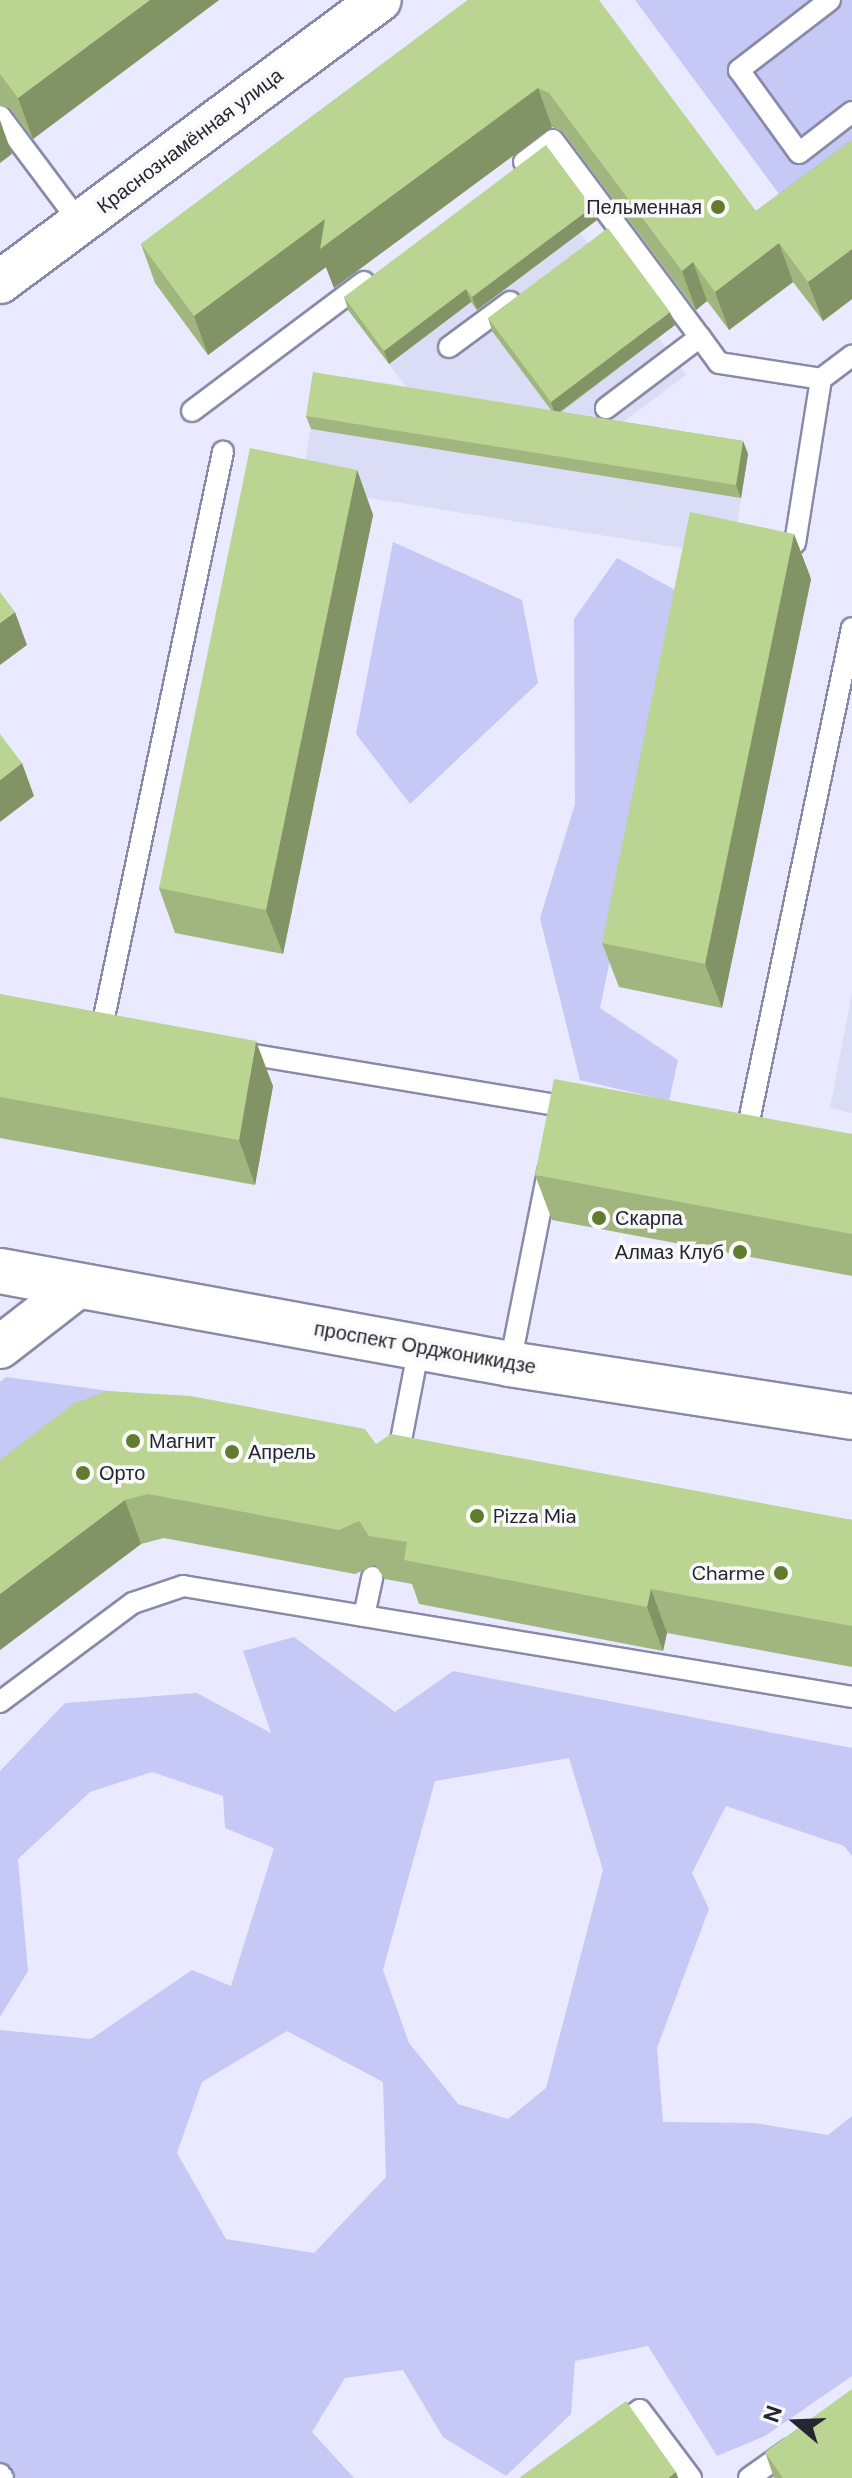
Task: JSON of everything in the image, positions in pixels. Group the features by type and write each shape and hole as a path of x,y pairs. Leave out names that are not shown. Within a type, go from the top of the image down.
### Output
{"street":[{"name":"Краснознамённая улица","path":"0,282 380,0"},
{"name":"проспект Орджоникидзе","path":"0,1271 510,1364 852,1417"},
{"path":"0,1347 80,1285"}],"lane":[{"path":"830,0 739,70 799,153 852,112"},
{"path":"0,116 80,223"},
{"path":"504,177 553,140 719,363 821,379"},
{"path":"597,237 615,223"},
{"path":"192,411 379,271"},
{"path":"449,347 525,291"},
{"path":"606,408 700,337"},
{"path":"795,543 821,379 852,356"},
{"path":"102,1027 223,452"},
{"path":"775,1146 737,1139 852,628"},
{"path":"73,1022 133,1033"},
{"path":"209,1047 592,1111"},
{"path":"510,1364 561,1105"},
{"path":"394,1475 419,1347"},
{"path":"364,1616 372,1577"},
{"path":"0,1702 133,1603 165,1589 364,1616 852,1697"},
{"path":"592,2444 640,2410 691,2478"},
{"path":"749,2478 813,2433"}],"shaded area":[{"path":"635,0 852,0 852,171 794,214"},
{"path":"544,184 686,375 610,432 748,454 732,556 301,487 318,385 416,400 358,323"},
{"path":"393,542 522,600 538,683 410,804 356,734"},
{"path":"617,558 686,596 600,1008 678,1060 669,1101 580,1080 540,918 575,804 574,619"},
{"path":"852,993 852,1113 830,1108"},
{"path":"6,1377 124,1393 0,1484 0,1382"},
{"path":"294,1637 395,1712 453,1671 852,1748 852,1856 844,1846 726,1806 692,1873 709,1909 657,2048 663,2122 754,2123 828,2135 852,2116 852,2376 765,2436 717,2456 648,2346 575,2361 571,2414 506,2476 443,2437 403,2370 345,2378 312,2432 354,2478 0,2478 0,2030 91,2039 192,1970 231,1986 274,1848 225,1828 223,1796 152,1772 90,1792 18,1859 28,1971 0,2017 0,1771 65,1703 197,1693 271,1733 243,1651","holes":["569,1758 603,1870 546,2088 508,2119 458,2104 409,2043 383,1970 435,1781","287,2031 383,2082 386,2177 314,2253 226,2239 177,2153 202,2082"]}],"building":[{"path":"0,0 150,0 18,98 0,74"},
{"path":"468,0 599,0 756,211 852,140 852,249 808,282 779,243 715,292 693,262 682,271 549,93 538,88 320,249 325,219 194,316 141,244"},
{"path":"546,145 592,207 472,297 466,289 384,351 344,297"},
{"path":"608,228 670,312 551,402 488,318"},
{"path":"313,372 743,441 736,485 306,416"},
{"path":"250,448 357,470 266,910 159,888"},
{"path":"690,512 794,534 705,964 602,943"},
{"path":"0,592 15,612 0,623"},
{"path":"0,734 22,763 0,780"},
{"path":"0,994 256,1041 239,1140 0,1097"},
{"path":"554,1079 852,1134 852,1234 535,1175"},
{"path":"107,1391 191,1396 365,1429 376,1444 391,1434 852,1520 852,1626 651,1589 647,1607 404,1560 407,1542 369,1536 359,1521 339,1530 148,1494 125,1500 0,1594 0,1460 73,1404"},
{"path":"852,2389 852,2478 783,2478 765,2452"},
{"path":"626,2401 676,2472 668,2478 519,2478"}],"place":[{"name":"Пельменная","path":"718,207"},
{"name":"Скарпа","path":"599,1218"},
{"name":"Алмаз Клуб","path":"740,1252"},
{"name":"Магнит","path":"133,1441"},
{"name":"Апрель","path":"232,1452"},
{"name":"Орто","path":"83,1473"},
{"name":"Pizza Mia","path":"477,1516"},
{"name":"Charme","path":"781,1573"}]}
